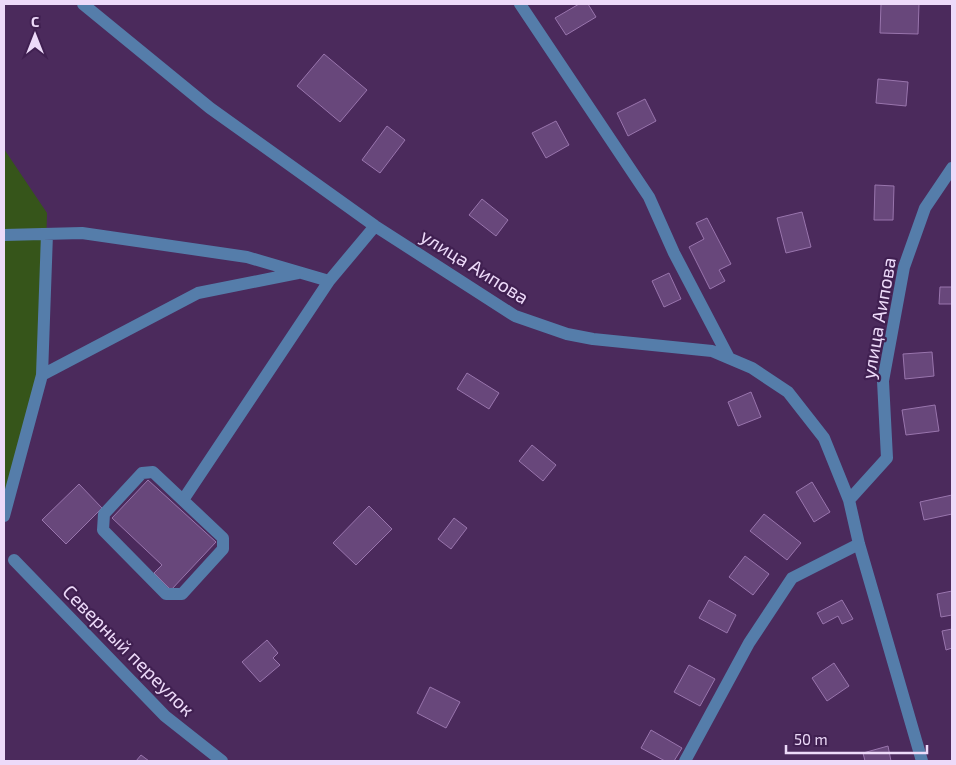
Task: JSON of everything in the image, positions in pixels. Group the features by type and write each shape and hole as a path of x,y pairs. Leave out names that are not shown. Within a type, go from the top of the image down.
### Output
{"street":[{"name":"улица Аипова","path":"83,4 210,108 375,226 515,316 567,334 712,351 752,368 788,392 824,438 849,500 859,544 922,761"},
{"path":"520,4 650,197 674,253 729,358"},
{"name":"улица Аипова","path":"849,500 887,458 883,382 904,267 925,208 952,169"},
{"path":"183,500 330,280 375,226"},
{"path":"4,235 82,233 247,257 330,280"},
{"path":"4,516 42,375 47,234"},
{"path":"42,375 198,294 301,272"},
{"path":"153,472 183,500 223,538 223,549 182,594 166,594 103,530 104,514 142,473 153,472"},
{"path":"685,761 749,643 792,578 859,544"},
{"name":"Северный переулок","path":"14,560 165,716 222,761"}],"green space":[{"path":"4,149 47,213 42,375 4,516"}],"building":[{"path":"579,4 588,4 596,17 566,35 555,18"},
{"path":"881,4 919,4 918,34 880,33"},
{"path":"324,54 367,90 340,122 297,86"},
{"path":"878,79 908,82 906,106 876,103"},
{"path":"645,99 656,121 628,136 617,113"},
{"path":"556,121 569,145 546,158 532,133"},
{"path":"387,126 405,140 380,173 362,160"},
{"path":"875,185 894,186 893,220 874,220"},
{"path":"482,199 508,220 496,236 469,215"},
{"path":"802,212 811,247 786,253 777,218"},
{"path":"707,218 731,264 719,270 725,281 710,289 689,247 704,239 696,223"},
{"path":"669,273 681,299 664,307 652,281"},
{"path":"940,287 952,287 952,304 939,304"},
{"path":"932,352 934,376 905,379 903,354"},
{"path":"467,373 499,393 489,409 457,389"},
{"path":"751,392 761,417 738,426 728,402"},
{"path":"935,405 939,431 906,435 902,410"},
{"path":"532,445 556,465 543,481 519,461"},
{"path":"148,480 216,542 171,590 154,573 162,565 112,518"},
{"path":"812,482 830,512 814,522 796,492"},
{"path":"79,484 102,508 66,544 42,520"},
{"path":"952,495 952,514 924,520 920,502"},
{"path":"369,506 392,529 356,565 333,543"},
{"path":"764,514 801,543 787,560 750,531"},
{"path":"454,518 467,528 451,549 438,539"},
{"path":"745,556 769,574 753,595 729,577"},
{"path":"952,591 952,615 941,617 937,594"},
{"path":"709,600 736,615 727,633 699,618"},
{"path":"842,600 853,619 842,624 838,616 823,624 817,613"},
{"path":"952,629 952,648 946,650 942,631"},
{"path":"267,640 278,653 273,658 280,665 260,682 242,662"},
{"path":"834,663 849,686 827,701 812,678"},
{"path":"689,665 715,679 700,706 674,692"},
{"path":"430,687 460,702 446,728 417,713"},
{"path":"651,730 682,748 674,761 665,761 641,748"},
{"path":"888,746 891,761 865,761 863,753"},
{"path":"141,755 149,761 136,761"}]}
